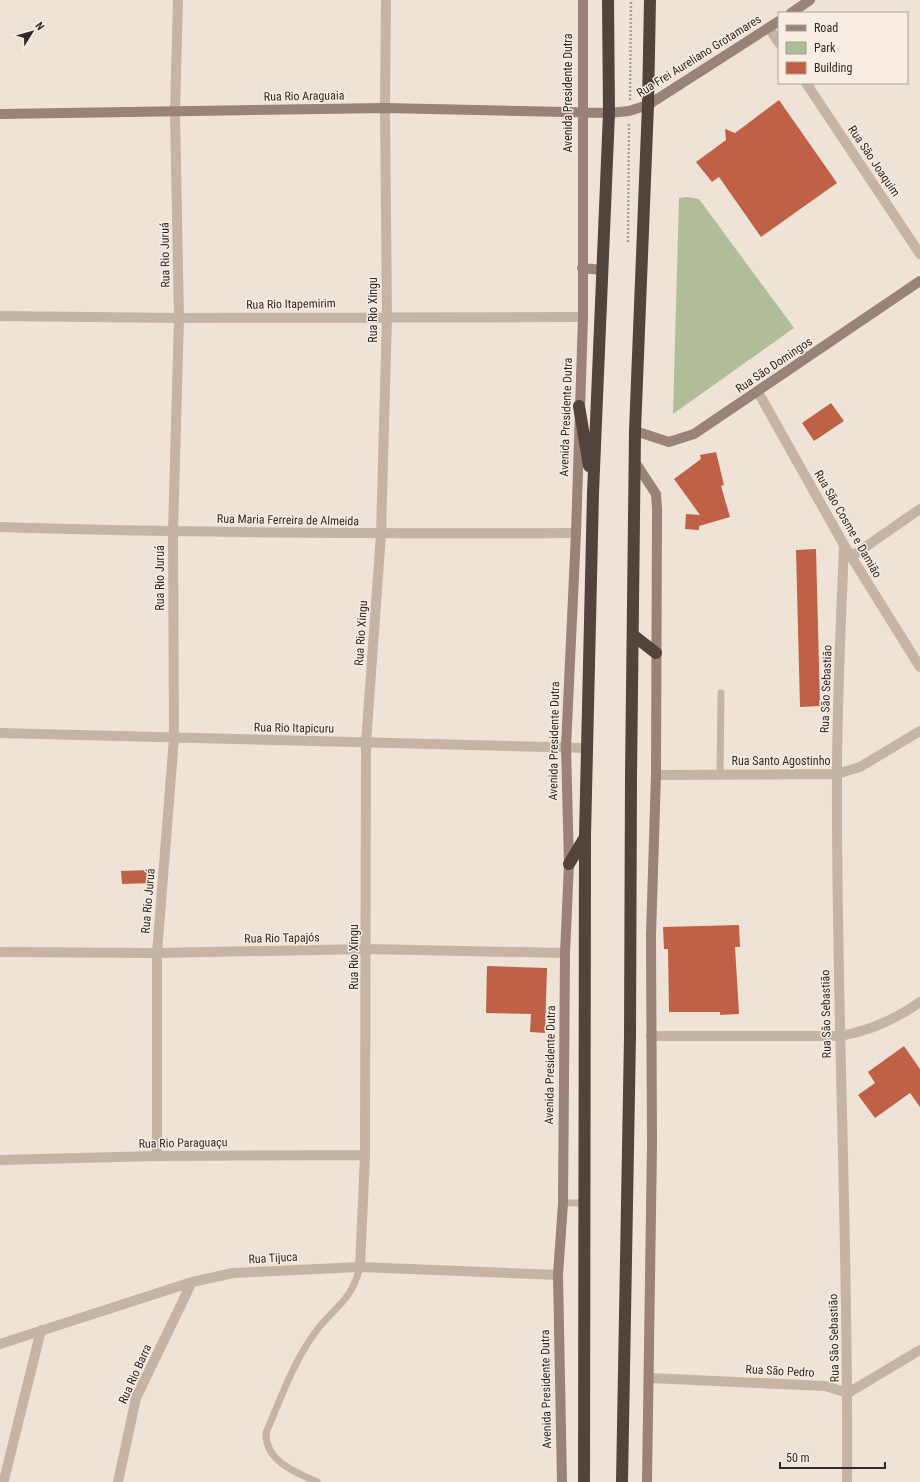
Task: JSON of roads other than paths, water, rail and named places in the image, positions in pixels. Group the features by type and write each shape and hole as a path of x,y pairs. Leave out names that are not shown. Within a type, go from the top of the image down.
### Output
{"highway":[{"path":"584,1482 583,1203 586,836 593,493 609,113 608,0"},
{"path":"622,1482 630,1037 635,431 648,105 650,0"},
{"path":"579,406 593,493"},
{"path":"633,635 656,653"},
{"path":"569,864 586,836"}],"street":[{"name":"Rua Rio Juruá","path":"157,1156 157,952 174,738 173,532 180,318 175,112 178,0"},
{"name":"Rua Rio Xingu","path":"360,1267 365,1155 367,950 366,742 381,534 387,317 385,108 386,0"},
{"name":"Avenida Presidente Dutra","path":"562,1482 558,1276 562,1203 565,953 569,864 566,747 576,533 583,317 581,113 583,0"},
{"path":"792,12 810,0"},
{"name":"Rua Frei Aureliano Grotamares","path":"609,113 630,111 648,105 778,22"},
{"path":"769,28 778,42"},
{"name":"Rua São Joaquim","path":"807,84 920,254"},
{"name":"Rua Rio Araguaia","path":"0,114 385,108 609,113"},
{"path":"582,268 603,270"},
{"name":"Rua São Domingos","path":"635,431 664,441 682,439 706,427 919,283"},
{"name":"Rua Rio Itapemirim","path":"0,316 180,318 583,317"},
{"name":"Rua São Cosme e Damião","path":"758,392 851,557 920,667"},
{"path":"635,462 656,494 656,775 651,935 650,1378 647,1482"},
{"path":"851,557 920,509"},
{"name":"Rua Maria Ferreira de Almeida","path":"0,527 173,532 381,534 576,533"},
{"name":"Rua São Sebastião","path":"844,545 837,774 840,1036 848,1393 847,1482"},
{"name":"Rua Santo Agostinho","path":"656,775 837,774 860,767 883,755 920,732"},
{"name":"Rua Rio Itapicuru","path":"0,733 588,748"},
{"name":"Rua Rio Tapajós","path":"0,952 367,950 565,953"},
{"path":"651,1036 840,1036 860,1032 886,1022 919,1006"},
{"name":"Rua Rio Paraguaçu","path":"0,1160 157,1156 365,1155"},
{"name":"Rua Tijuca","path":"0,1344 192,1282 234,1274 360,1267 558,1276"},
{"name":"Rua Rio Barra","path":"118,1482 136,1398 192,1282"},
{"path":"4,1480 40,1330"},
{"path":"848,1393 918,1355"},
{"name":"Rua São Pedro","path":"650,1378 825,1386 848,1393"}],"lane":[{"path":"720,775 721,693"},
{"path":"562,1203 583,1203"},
{"path":"317,1482 280,1462 271,1453 266,1443 266,1433 302,1354 314,1334 352,1292 360,1267"}]}
